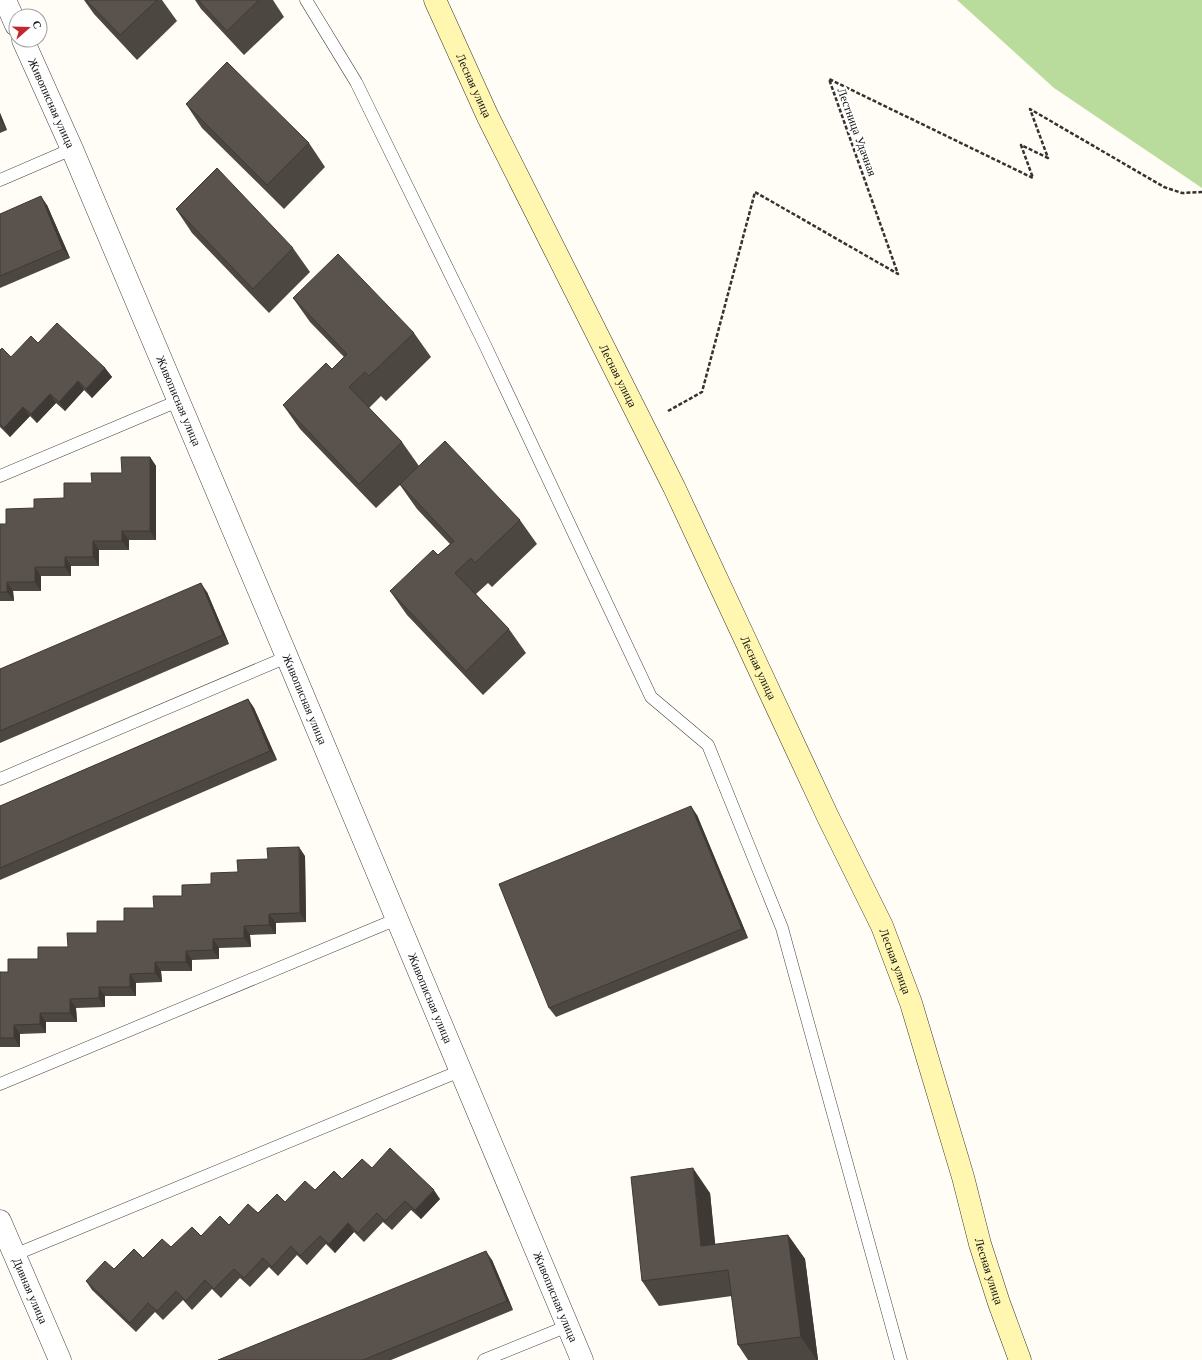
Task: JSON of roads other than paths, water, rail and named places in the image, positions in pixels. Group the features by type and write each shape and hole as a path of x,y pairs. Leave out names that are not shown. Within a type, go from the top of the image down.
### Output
{"main road":[{"name":"Лесная улица","path":"435,0 488,117 674,488 828,816 882,926 911,1003 980,1244 999,1303 1020,1360"}],"street":[{"name":"Живописная улица","path":"27,48 72,149 582,1360"},
{"name":"Дивная улица","path":"0,1221 60,1360"}],"lane":[{"path":"306,0 356,82 485,345 652,697 708,745 782,928 901,1360"},
{"path":"0,180 72,149"},
{"path":"0,476 178,401"},
{"path":"0,779 287,657"},
{"path":"0,1084 397,919"},
{"path":"14,1255 460,1071"},
{"path":"484,1360 568,1326"}]}
